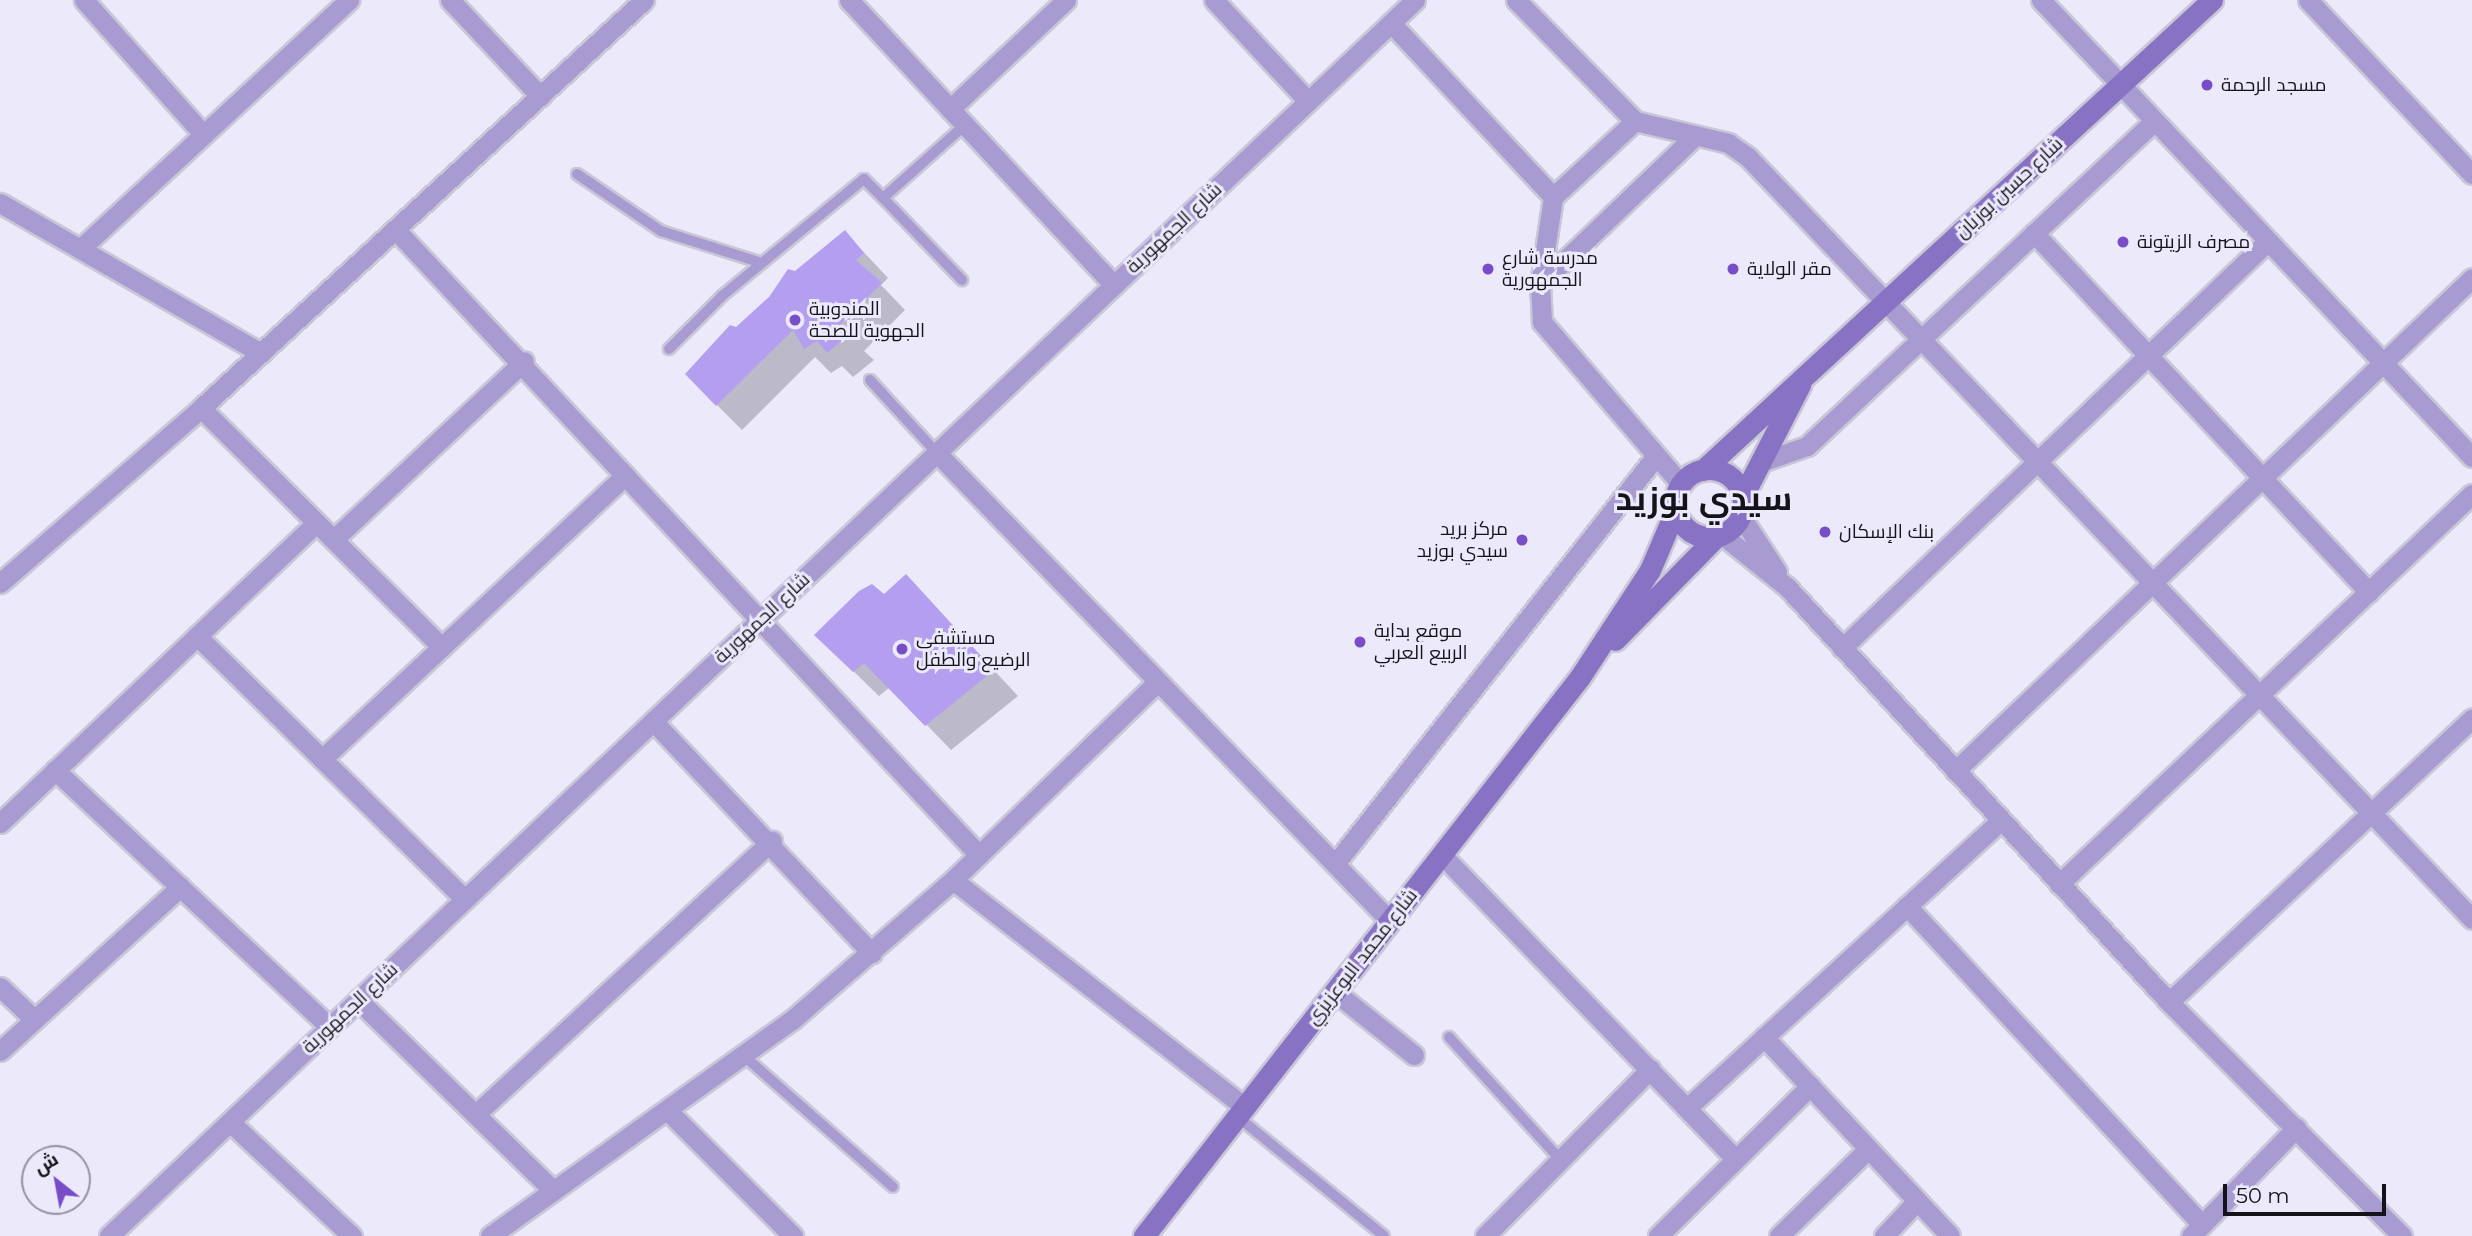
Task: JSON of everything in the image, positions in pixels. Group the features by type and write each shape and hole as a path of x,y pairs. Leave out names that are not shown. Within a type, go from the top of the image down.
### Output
{"main road":[{"name":"شارع حسين بوزيان","path":"1703,470 2212,0"},
{"name":"شارع حسين بوزيان","path":"1741,505 1805,374"},
{"path":"1703,470 1728,475 1741,505 1718,535 1690,531 1675,509 1681,484 1703,470"},
{"name":"شارع محمد البوعزيزي","path":"1144,1236 1580,677 1650,569 1675,509"},
{"name":"شارع محمد البوعزيزي","path":"1580,677 1718,535"}],"street":[{"path":"84,0 202,133"},
{"path":"79,249 349,0"},
{"path":"450,0 540,96"},
{"path":"0,583 201,408 644,0"},
{"path":"849,0 1114,285"},
{"path":"950,110 1066,0"},
{"path":"1214,0 1308,101"},
{"name":"شارع الجمهورية","path":"109,1236 1415,0"},
{"path":"1516,0 1635,121 1728,143 1748,157 1888,301 2472,919"},
{"path":"2041,0 2472,457"},
{"path":"2308,0 2472,174"},
{"path":"1391,23 1553,197"},
{"path":"1635,121 1553,197 1540,284 1542,322 1551,339 1681,484"},
{"path":"1761,462 1807,446 2154,121"},
{"path":"1540,284 1694,137"},
{"path":"0,203 261,353"},
{"path":"395,229 524,361 625,475 977,853"},
{"path":"2034,233 2369,592"},
{"path":"1842,648 2268,241"},
{"path":"1955,771 2472,278"},
{"path":"334,539 524,361"},
{"path":"201,408 442,647"},
{"path":"937,453 1390,921"},
{"path":"1335,864 1656,456"},
{"path":"322,759 625,475"},
{"path":"2059,884 2472,494"},
{"path":"1741,505 1787,587"},
{"path":"0,823 316,523"},
{"path":"1718,535 1787,587 2169,1002 2402,1236"},
{"path":"197,636 465,899"},
{"path":"490,1236 552,1189 744,1056 872,953 953,880 977,853 1157,682"},
{"path":"2169,1002 2472,718"},
{"path":"653,721 772,841 872,953"},
{"path":"55,771 330,1027"},
{"path":"1687,1108 2001,820"},
{"path":"478,1112 772,841"},
{"path":"1442,855 1734,1157"},
{"path":"953,880 1242,1112"},
{"path":"0,1051 180,887"},
{"path":"1907,906 2197,1231 2296,1128"},
{"path":"0,986 34,1019"},
{"path":"1335,992 1414,1055"},
{"path":"359,1000 478,1112 552,1189"},
{"path":"1764,1037 1950,1236"},
{"path":"1485,1236 1558,1157 1650,1069"},
{"path":"1658,1236 1734,1157 1810,1086"},
{"path":"668,1111 793,1236"},
{"path":"230,1122 352,1236"},
{"path":"1779,1236 1868,1149"},
{"path":"1884,1236 1917,1201"},
{"path":"514,1219 526,1236"}],"lane":[{"path":"883,198 965,125"},
{"path":"577,174 661,231 762,263"},
{"path":"669,349 762,263 864,179 962,280"},
{"path":"870,380 937,453"},
{"path":"1449,1037 1558,1157"},
{"path":"744,1056 893,1187"},
{"path":"1242,1112 1384,1236"}],"building":[{"name":"المندوبية الجهوية للصحة","path":"845,230 864,253 856,260 882,283 840,325 850,334 827,353 817,341 804,349 793,330 716,406 685,374 730,325 736,327 769,297 788,269 795,271"},
{"name":"مستشفى الرضيع والطفل","path":"906,574 994,670 925,726 864,663 853,672 814,635 859,591 872,584 884,594"}],"place":[{"name":"مسجد الرحمة","path":"2207,85"},
{"name":"مصرف الزيتونة","path":"2123,242"},
{"name":"مدرسة شارع الجمهورية","path":"1488,269"},
{"name":"مقر الولاية","path":"1733,269"},
{"name":"المندوبية الجهوية للصحة","path":"795,320"},
{"name":"بنك الإسكان","path":"1825,532"},
{"name":"مركز بريد سيدي بوزيد","path":"1522,540"},
{"name":"موقع بداية الربيع العربي","path":"1360,642"},
{"name":"مستشفى الرضيع والطفل","path":"902,649"}],"district":[{"name":"سيدي بوزيد","path":"1704,499"}]}
